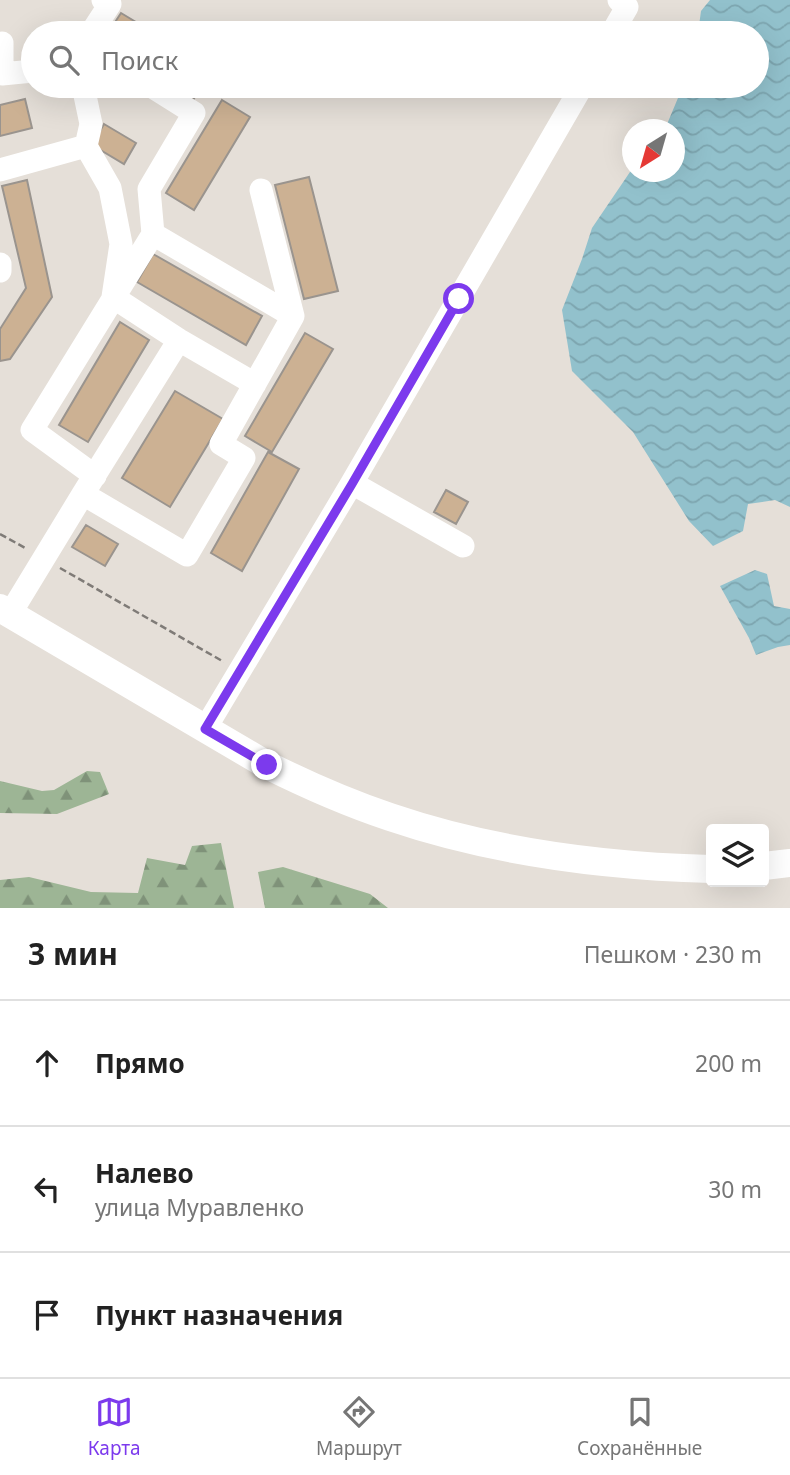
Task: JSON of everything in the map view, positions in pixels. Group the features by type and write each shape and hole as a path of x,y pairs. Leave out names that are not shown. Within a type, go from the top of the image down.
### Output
{"main road":[{"path":"5,611 267,765 307,785 389,817 509,848 563,857 706,869"},
{"path":"769,865 790,863"}],"lane":[{"path":"99,21 110,4 103,0"},
{"path":"619,0 627,7 619,21"},
{"path":"2,43 1,74 21,72"},
{"path":"86,98 91,124 86,146 110,188 121,244 113,297"},
{"path":"170,98 194,113 149,190 153,234 32,429 89,485 187,555 244,458 221,444 293,316 261,190"},
{"path":"205,729 352,484 575,98"},
{"path":"0,170 86,146"},
{"path":"153,234 293,316"},
{"path":"0,264 0,271"},
{"path":"113,297 179,340 255,384"},
{"path":"5,611 44,559 179,340"},
{"path":"352,484 463,546"}],"path":[{"path":"0,534 239,671"}],"green space":[{"path":"87,771 100,772 109,794 57,814 0,813 0,781 42,791 54,790"},
{"path":"221,843 234,908 0,908 0,880 29,877 91,892 138,893 147,858 185,865 192,846"},
{"path":"283,867 370,894 388,908 265,908 258,872"}],"water":[{"path":"710,0 790,0 790,507 775,500 748,504 743,531 713,546 689,521 633,432 572,371 562,310 592,228 623,182 685,182 685,119 669,119 678,98 769,98 769,21 700,21 701,11"},
{"path":"755,570 767,574 774,606 790,609 790,645 756,655 720,586"}],"building":[{"path":"121,13 134,21 116,21"},
{"path":"25,99 32,128 0,136 0,105"},
{"path":"222,100 250,117 194,210 166,193"},
{"path":"104,124 136,143 124,164 92,145"},
{"path":"309,177 338,291 304,299 275,185"},
{"path":"27,180 52,297 10,359 0,361 0,329 26,288 2,186"},
{"path":"153,254 262,316 246,345 137,282"},
{"path":"120,322 149,340 88,442 59,425"},
{"path":"305,333 333,349 272,452 245,436"},
{"path":"175,391 223,419 170,507 122,478"},
{"path":"268,452 299,469 242,571 211,553"},
{"path":"446,490 468,502 456,524 434,512"},
{"path":"86,525 118,544 105,566 72,547"}],"route":[{"path":"267,765 205,729 459,299"}]}
